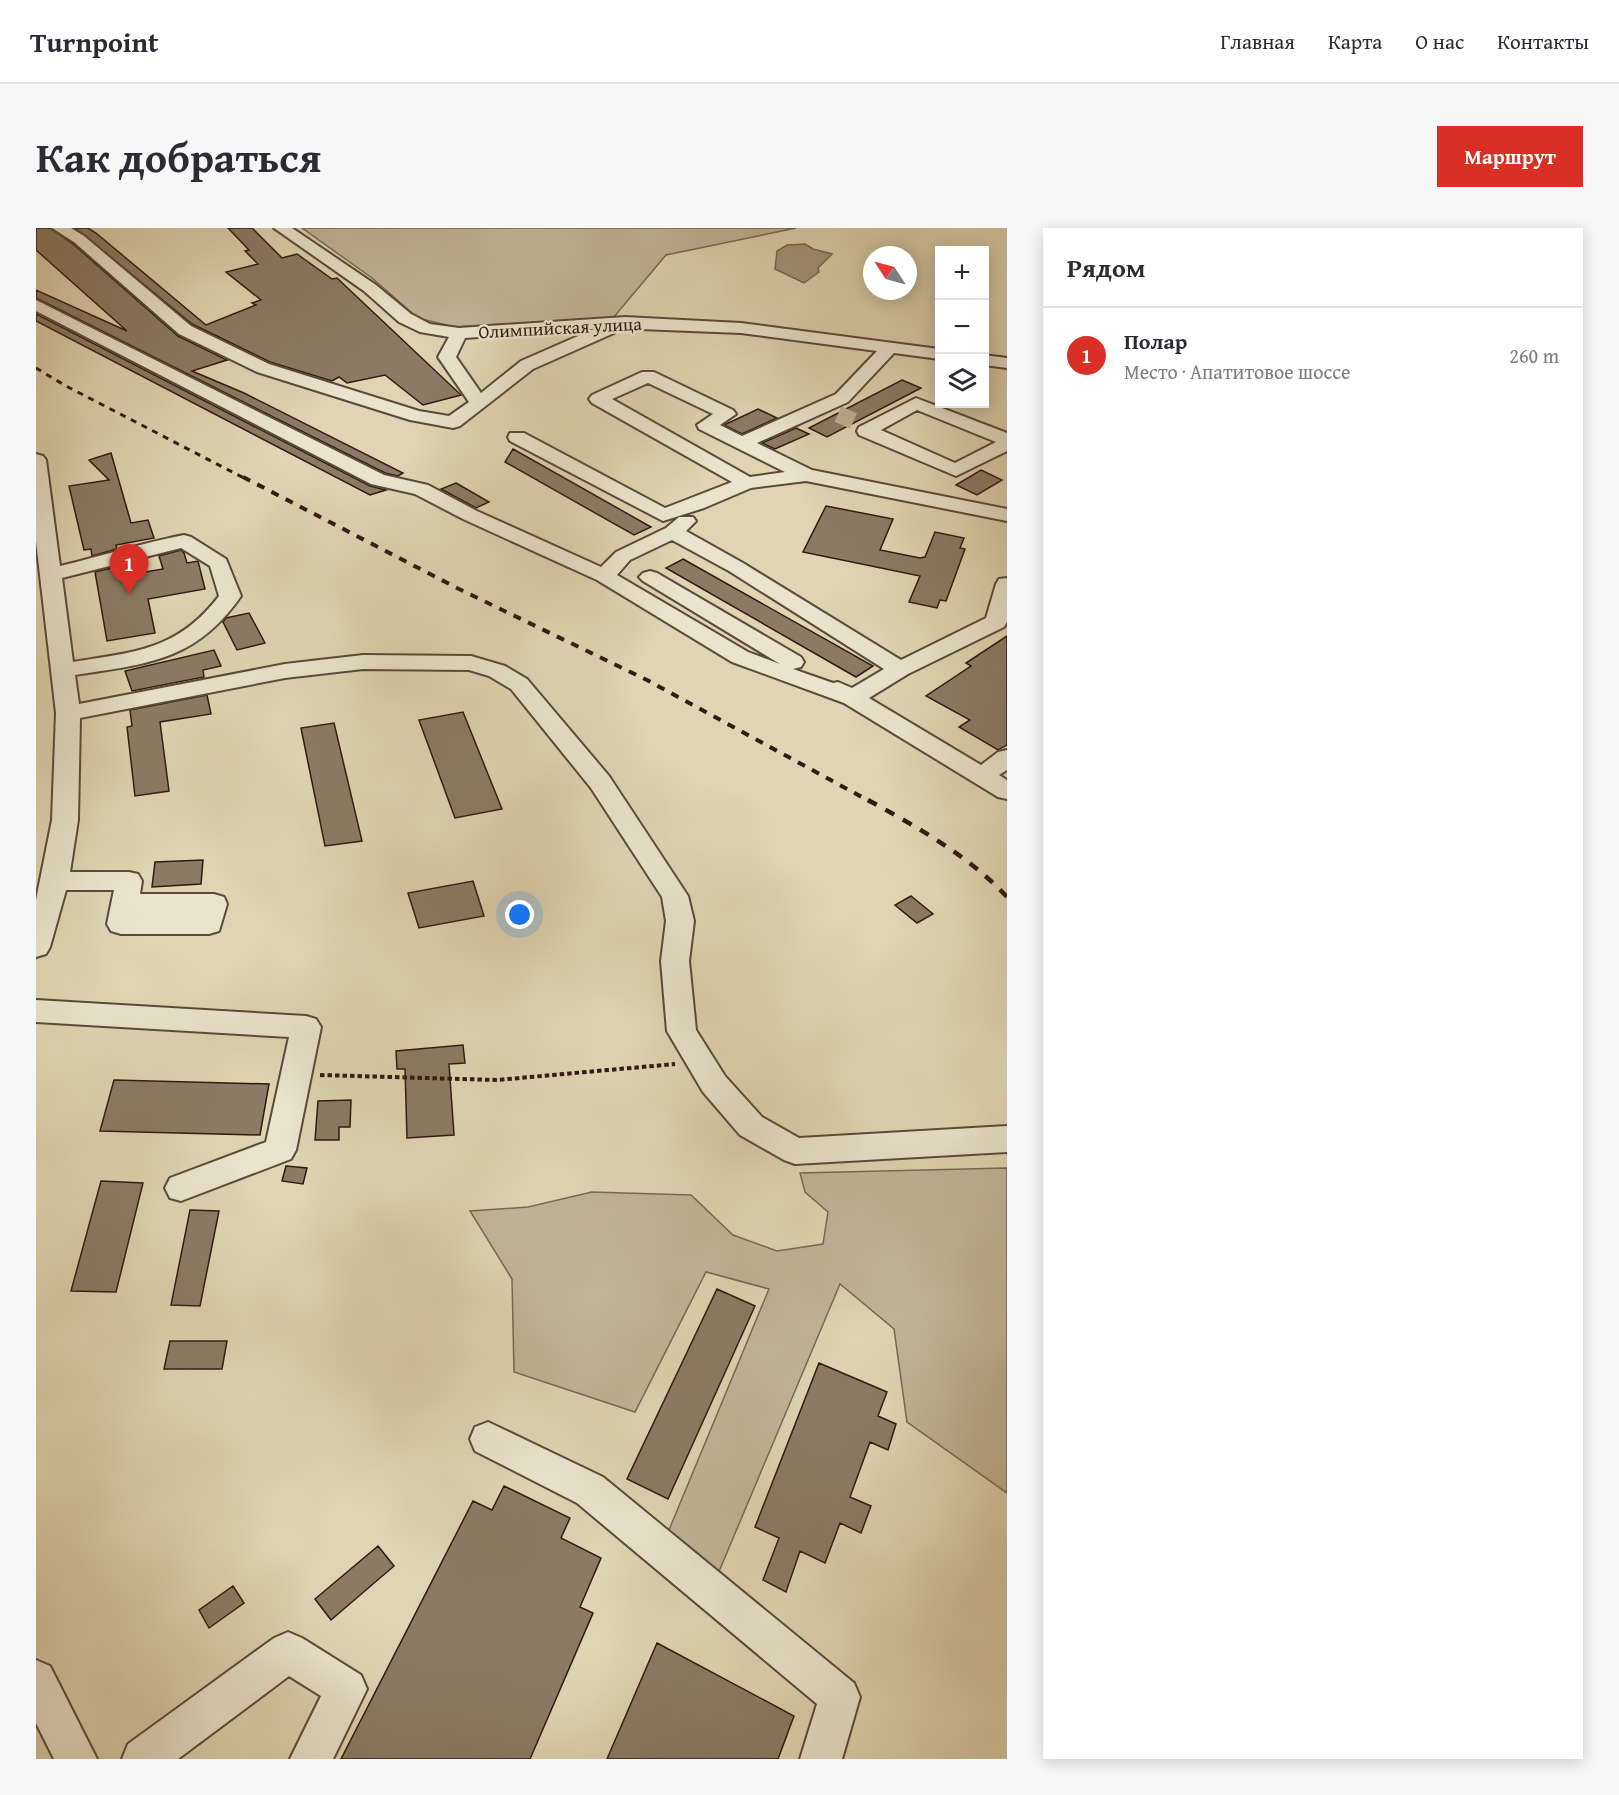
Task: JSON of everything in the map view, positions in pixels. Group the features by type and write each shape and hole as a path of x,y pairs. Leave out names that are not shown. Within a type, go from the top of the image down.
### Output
{"street":[{"path":"60,228 79,239 185,330 263,368 431,420 453,422 465,416 527,365 625,321"},
{"name":"Олимпийская улица","path":"282,228 370,288 405,318 426,328 459,333 625,321 741,328 935,353"},
{"path":"36,305 378,480 421,489 470,515 604,576 740,657 852,698"},
{"path":"459,333 447,357 478,403"},
{"path":"742,443 830,410 890,347"},
{"path":"989,361 1007,363"},
{"path":"747,483 598,399 648,376 728,414 706,425 806,475 1007,515"},
{"path":"916,403 1007,442 956,470 866,430 863,425 916,403"},
{"path":"517,437 663,515 697,504 747,483 806,475"},
{"path":"36,460 68,713 65,820 55,881 36,947"},
{"path":"604,576 623,556 673,532 686,521 697,504"},
{"path":"697,504 696,515 736,567"},
{"path":"673,532 736,567 900,669"},
{"path":"51,574 118,559 144,549 184,541 219,563 230,596 215,616 181,643 167,650 130,660 63,670"},
{"path":"650,577 1007,791"},
{"path":"852,698 900,669 996,622 1007,582"},
{"path":"68,713 285,671 363,662 460,663 497,671 519,684 600,782 675,896 680,921 675,961 682,1031 714,1084 751,1126 795,1151 1007,1139"},
{"path":"982,776 1007,758"},
{"path":"55,881 129,881 125,904"},
{"path":"36,1011 306,1027 280,1150 181,1188"},
{"path":"488,1439 590,1490 840,1697 821,1759"},
{"path":"143,1759 288,1652 347,1689 311,1759"},
{"path":"36,1680 76,1759"}],"path":[{"path":"296,1074 497,1080 700,1061"}],"shaded area":[{"path":"302,228 796,228 666,255 613,318 454,327 418,318 372,278"},
{"path":"805,244 813,249 832,254 818,268 819,272 804,283 775,269 777,251 787,245"},
{"path":"1007,1168 1007,1493 907,1422 894,1329 840,1284 715,1581 664,1542 769,1289 706,1272 635,1412 514,1372 512,1279 470,1211 528,1207 592,1192 691,1195 733,1235 777,1251 823,1244 828,1212 805,1192 800,1173"}],"building":[{"path":"36,228 50,228 73,244 178,336 227,360 192,371 244,393 403,473 398,476 385,473 36,298 36,290 127,331 36,250"},
{"path":"75,228 88,228 96,233 206,325 256,305 252,303 261,300 226,272 258,264 245,251 249,250 228,228 252,228 282,258 297,254 332,279 337,278 461,395 423,405 385,375 347,383 339,377 332,381 270,362 192,324"},
{"path":"36,314 370,486 386,490 370,495 36,321"},
{"path":"902,380 921,388 827,437 809,428"},
{"path":"758,409 777,418 742,434 724,425"},
{"path":"796,428 809,434 775,449 762,443"},
{"path":"513,449 651,527 634,535 505,462"},
{"path":"111,453 131,523 148,520 154,538 116,545 117,549 92,556 91,549 84,550 69,486 109,480 89,460"},
{"path":"981,470 1002,480 977,495 956,485"},
{"path":"456,483 489,502 476,508 441,489"},
{"path":"826,506 893,519 880,550 920,558 925,557 935,532 964,538 960,548 965,549 946,601 940,600 937,608 909,602 920,576 803,552"},
{"path":"181,550 187,563 198,561 205,589 148,599 155,633 107,641 95,572 120,566 122,576 163,569 159,556"},
{"path":"683,559 873,666 856,677 666,568"},
{"path":"249,613 265,643 237,650 223,622 226,618"},
{"path":"1007,636 1007,745 998,750 959,727 970,720 926,696 971,666 966,663"},
{"path":"214,650 221,666 203,670 204,677 132,691 125,671"},
{"path":"207,695 211,714 160,722 169,791 135,796 127,727 132,726 130,710"},
{"path":"463,712 502,809 455,818 419,720"},
{"path":"334,723 362,841 325,846 301,728"},
{"path":"203,860 201,884 152,887 155,862"},
{"path":"473,881 484,916 419,928 408,893"},
{"path":"911,896 933,914 917,923 895,905"},
{"path":"463,1045 465,1063 449,1064 454,1135 407,1138 405,1069 397,1069 396,1051"},
{"path":"114,1080 269,1084 260,1135 100,1131"},
{"path":"351,1100 350,1127 339,1127 339,1140 315,1140 318,1101"},
{"path":"286,1166 307,1168 303,1184 282,1181"},
{"path":"101,1181 143,1183 116,1292 71,1291"},
{"path":"190,1210 219,1211 200,1306 171,1305"},
{"path":"717,1289 755,1306 668,1499 627,1479"},
{"path":"170,1341 227,1341 222,1369 164,1369"},
{"path":"819,1363 887,1392 878,1416 896,1424 888,1450 870,1442 850,1497 871,1506 861,1533 840,1523 825,1563 800,1551 786,1592 763,1580 779,1538 755,1527"},
{"path":"504,1486 570,1518 561,1538 601,1558 580,1607 593,1613 530,1759 341,1759 473,1501 492,1510"},
{"path":"378,1546 394,1566 331,1620 315,1599"},
{"path":"233,1586 244,1603 209,1628 199,1610"},
{"path":"657,1643 794,1716 778,1759 607,1759"}],"tunnel":[{"path":"838,414 856,422"}],"railway":[{"path":"36,368 66,386 246,479"},
{"path":"243,477 457,588 647,680 871,802"},
{"path":"868,800 959,855 1007,897"}],"place":[{"name":"Полар","path":"129,594"}]}
